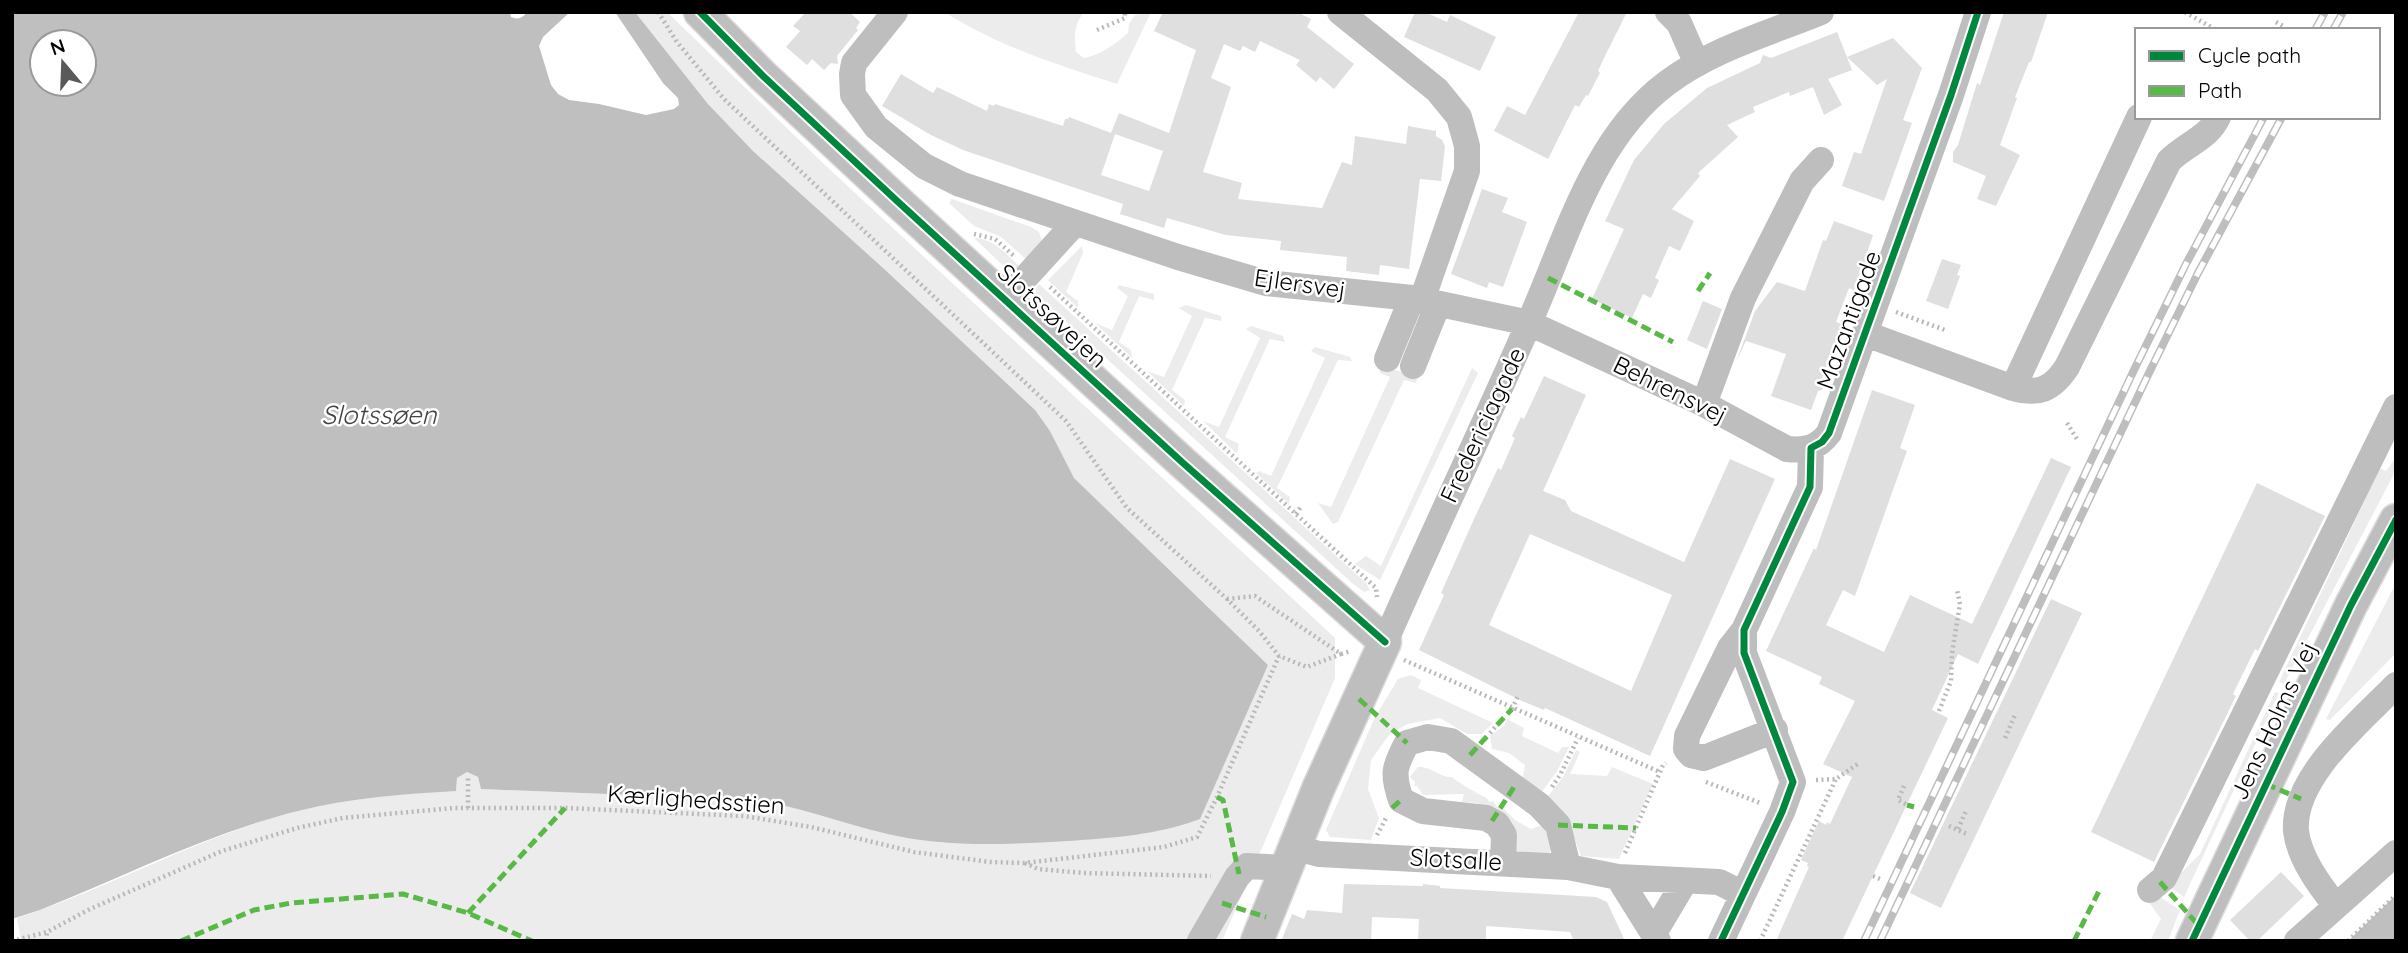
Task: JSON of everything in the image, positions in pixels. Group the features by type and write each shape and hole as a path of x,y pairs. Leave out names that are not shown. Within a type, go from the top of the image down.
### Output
{"main road":[{"name":"Slotssøvejen","path":"700,12 763,76 938,238 1183,463 1385,642"},
{"name":"Jens Holms Vej","path":"2192,941 2351,605 2396,520"},
{"name":"Fredericiagade","path":"1257,941 1289,858 1385,642"}],"street":[{"name":"Ejlersvej","path":"895,12 855,63 852,74 853,95 876,127 924,166 960,184 1266,283 1424,301 1529,323"},
{"path":"1340,12 1437,90 1459,117 1467,146 1467,171 1424,301 1413,366"},
{"path":"1668,12 1679,23 1697,64"},
{"name":"Fredericiagade","path":"1385,642 1587,189 1612,142 1643,105 1666,83 1697,64 1821,12"},
{"name":"Mazantigade","path":"1811,448 1822,442 1829,433 1979,12"},
{"path":"2013,388 2138,119"},
{"path":"1866,334 2013,388 2034,392 2049,386 2063,374 2169,161 2178,151 2207,133 2217,119"},
{"path":"1704,404 1743,298 1802,181 1821,160"},
{"path":"1006,299 1076,223"},
{"path":"1387,359 1424,301"},
{"name":"Behrensvej","path":"1529,323 1704,404 1787,449 1811,448"},
{"path":"2150,890 2164,878 2396,407"},
{"path":"1680,759 1687,736 1730,648 1744,630 1810,487 1811,448"},
{"path":"1721,941 1782,812 1793,782 1744,653 1744,630"},
{"path":"2336,906 2321,888 2296,833 2301,799 2329,755 2396,685"},
{"path":"1680,759 1691,755 1704,758 1775,730"},
{"path":"1503,863 1504,835 1497,824 1486,818 1423,811 1401,800 1395,783 1395,766 1407,743 1428,737 1451,741 1539,805 1558,825 1568,867"},
{"path":"2297,941 2396,853"},
{"name":"Slotsalle","path":"1237,877 1247,866 1319,854 1568,867 1618,877 1719,882 1743,894"},
{"path":"1200,941 1237,877"},
{"path":"1618,877 1656,937"},
{"path":"1656,937 1685,881"}],"path":[{"path":"658,12 677,42 724,99 1066,421 1127,508 1259,631 1279,656 1307,667 1341,653 1385,642"},
{"path":"1097,30 1125,18 1125,12"},
{"path":"2185,12 2213,28"},
{"path":"2276,22 2285,27"},
{"path":"938,238 974,234 995,239 1032,271 1376,588 1385,642 1406,663 1660,772"},
{"path":"1875,305 1945,330"},
{"path":"2067,423 2077,439"},
{"path":"1296,514 1302,505"},
{"path":"1939,711 1951,681 1952,653 1960,604 1956,590"},
{"path":"1227,600 1255,596 1341,653"},
{"path":"1512,709 1518,696"},
{"path":"2005,738 2015,715"},
{"path":"1490,733 1497,725"},
{"path":"1539,805 1560,775 1578,738"},
{"path":"1663,765 1680,759"},
{"path":"1618,877 1618,867 1663,765 1680,759"},
{"path":"1793,782 1836,779 1859,763"},
{"path":"468,775 468,808"},
{"path":"1699,779 1760,803"},
{"path":"1760,941 1836,779"},
{"path":"1905,786 1898,800 1907,805"},
{"path":"1958,830 1966,811"},
{"path":"1949,826 1969,835"},
{"path":"1024,863 1038,869 1083,873 1237,877"},
{"path":"1873,876 1880,879"},
{"path":"2348,941 2396,895"},
{"path":"46,941 47,932"}],"shaded area":[{"path":"635,12 667,12 826,166 1335,638 1335,678 1222,941 21,941 17,918 226,834 297,811 336,803 456,790 457,778 467,772 478,777 481,789 756,800 786,804 905,837 941,843 1107,838 1185,825 1268,665 1074,478 1050,431 882,267 753,151 708,104"},
{"path":"1084,12 1077,26 1075,41 1076,52 1084,58 1102,52 1128,33 1129,24 1135,15 1151,12 1117,84 1007,45 946,13"},
{"path":"952,199 1031,227 1039,232 1042,241 1026,259 1001,237 974,226 949,203"},
{"path":"974,238 988,241 1000,248 1021,268 1015,277"},
{"path":"1082,246 1083,253 1066,292 1078,301 1078,308 1048,280"},
{"path":"1039,284 1366,583 1370,590 1364,592 1352,583 1036,294 1035,289"},
{"path":"1119,285 1154,294 1154,300 1139,296 1119,342 1131,350 1132,358 1095,323 1112,330 1128,296 1117,288"},
{"path":"1186,305 1221,316 1222,321 1205,318 1172,390 1185,400 1184,406 1147,371 1164,377 1192,316 1179,308"},
{"path":"1251,326 1283,336 1285,342 1270,339 1225,437 1239,444 1237,454 1203,421 1219,427 1260,338 1246,329"},
{"path":"1315,347 1350,357 1352,361 1338,360 1277,488 1290,497 1289,504 1256,473 1259,471 1271,476 1325,358 1311,351"},
{"path":"1385,367 1412,375 1417,379 1416,383 1404,380 1338,522 1333,524 1318,503 1331,507 1390,377 1380,373 1380,369"},
{"path":"1472,368 1478,373 1380,580 1355,564 1366,556 1381,566"},
{"path":"2396,457 2396,470 2284,684 2279,682 2380,468 2386,471"},
{"path":"2396,583 2396,653 2330,720 2326,719"},
{"path":"1411,675 1421,680 1418,688 1493,723 1482,734 1467,734 1440,718 1407,724 1389,735 1371,760 1368,789 1379,818 1371,840 1330,837 1326,830 1375,717 1398,679"},
{"path":"2275,692 2279,693 2184,897 2168,886 2200,854"},
{"path":"1507,719 1524,728 1522,736 1558,753 1562,747 1569,747 1557,771 1539,796 1522,783 1525,765 1509,753 1492,749 1490,735 1504,726"},
{"path":"1576,750 1580,752 1570,774 1607,776 1612,767 1653,784 1619,859 1581,856 1567,818 1545,800 1563,777"},
{"path":"1418,767 1452,777 1490,802 1493,801 1498,808 1503,808 1515,820 1531,829 1543,825 1552,845 1549,854 1511,852 1476,811 1478,803 1462,802 1464,794 1423,795 1410,777"},
{"path":"2155,894 2180,910 2168,941 2150,941 2161,919 2148,901"}],"water":[{"name":"Slotssøen","path":"12,12 510,12 511,17 516,18 527,12 570,12 543,37 539,46 551,85 558,94 569,100 646,115 674,109 679,105 678,98 663,83 615,12 635,12 708,104 753,151 1035,410 1050,431 1074,478 1268,665 1200,819 1151,832 1101,839 1048,842 947,843 888,834 756,800 481,789 478,777 467,772 457,778 456,791 357,800 265,820 200,843 40,910 12,919"},
{"path":"2396,895 2396,941 2348,941"}],"building":[{"path":"806,12 849,12 860,22 856,28 858,30 837,56 838,64 831,63 824,70 812,59 807,65 786,47 800,31 793,26"},
{"path":"1163,12 1297,12 1311,19 1307,27 1354,64 1334,89 1320,77 1316,82 1296,65 1300,60 1260,41 1255,52 1243,46 1240,51 1224,44 1211,78 1231,87 1203,172 1242,183 1238,199 1322,208 1342,162 1352,165 1355,136 1406,144 1408,126 1436,131 1436,136 1445,146 1441,181 1420,179 1409,269 1380,265 1379,275 1346,271 1347,257 1280,250 1281,241 1226,235 1167,218 1164,228 1120,214 1123,204 963,150 882,106 901,74 933,93 937,87 987,111 989,104 995,104 1063,126 1065,119 1069,117 1111,133 1119,113 1169,133 1196,50 1154,31","holes":["1115,134 1163,151 1149,191 1101,175"]},
{"path":"1415,12 1425,12 1447,22 1450,15 1496,37 1480,71 1404,37"},
{"path":"1579,12 1627,12 1588,96 1586,95 1579,107 1575,105 1548,159 1494,131 1507,106 1525,115"},
{"path":"2004,12 2048,12 2031,62 2015,97 2017,98 2000,145 2020,155 1996,206 1977,199 1986,176 1953,162 1953,152 1958,145 1977,83 1980,85"},
{"path":"1837,32 1852,70 1828,79 1842,105 1824,115 1813,87 1790,96 1789,92 1753,107 1755,112 1727,125 1738,137 1698,173 1700,176 1672,209 1694,221 1680,251 1669,246 1655,278 1659,280 1651,298 1643,294 1632,318 1592,299 1624,229 1605,221 1634,160 1664,124 1707,88 1760,63 1763,55 1771,58"},
{"path":"1893,38 1922,68 1903,120 1912,123 1884,201 1842,186 1854,152 1861,154 1887,79 1877,85 1847,57"},
{"path":"1482,189 1508,198 1502,212 1527,222 1503,287 1489,282 1487,288 1451,274"},
{"path":"1834,221 1873,235 1866,263 1854,290 1849,288 1836,322 1842,324 1822,378 1825,382 1822,390 1818,391 1811,410 1771,396 1786,354 1746,341 1736,362 1755,311 1777,282 1805,291 1823,240 1826,241"},
{"path":"1942,259 1961,265 1957,275 1960,276 1948,309 1926,301"},
{"path":"1703,301 1722,309 1707,349 1687,340"},
{"path":"1544,376 1586,395 1543,491 1565,500 1571,511 1684,562 1730,459 1775,479 1650,756 1545,708 1544,710 1522,701 1419,650 1474,519 1498,468 1501,470 1521,417 1524,419","holes":["1530,534 1672,595 1631,691 1489,625"]},
{"path":"1872,390 1915,405 1900,448 1907,451 1855,596 1843,590 1826,625 1884,652 1910,595 1972,624 2051,458 2071,467 1978,664 1958,654 1932,710 1948,718 1842,941 1776,941 1809,867 1808,863 1801,860 1810,840 1819,821 1830,824 1852,777 1823,764 1855,701 1819,684 1822,677 1766,651 1814,548 1816,550"},
{"path":"2257,483 2325,516 2258,651 2255,649 2233,694 2236,696 2154,862 2091,832"},
{"path":"2051,599 2082,613 1941,908 1910,893"},
{"path":"2281,872 2304,896 2257,941 2250,941 2230,920"},
{"path":"1344,884 1423,884 1440,888 1596,897 1607,902 1625,941 1574,941 1570,932 1486,926 1486,941 1418,941 1419,919 1372,917 1371,941 1281,941 1292,914 1304,919 1307,910 1342,913"}],"railway":[{"path":"2316,28 2325,12"},
{"path":"2334,28 2343,12"},
{"path":"1864,941 2134,370 2185,266 2263,119"},
{"path":"1880,941 2147,377 2198,273 2281,119"}],"marked path":[{"path":"1698,291 1710,273"},
{"path":"1548,278 1673,342"},
{"path":"1359,699 1407,743"},
{"path":"1497,725 1512,709"},
{"path":"1470,755 1490,733"},
{"path":"2266,784 2301,799"},
{"path":"1492,821 1514,787"},
{"path":"1217,797 1223,800 1239,874"},
{"path":"1392,808 1401,800"},
{"path":"1907,805 1914,807"},
{"path":"468,913 565,808"},
{"path":"1558,825 1636,828"},
{"path":"2160,882 2199,926"},
{"path":"2074,941 2099,891"},
{"path":"181,941 254,910 291,903 403,894 468,913 532,941"},
{"path":"1222,903 1266,917"}],"cycle path":[{"path":"700,12 763,76 896,200 1183,463 1385,642"},
{"path":"1721,941 1782,812 1793,782 1744,653 1744,630 1810,487 1811,448 1822,442 1829,433 1951,95 1978,12"},
{"path":"2192,941 2351,605 2396,520"}]}
